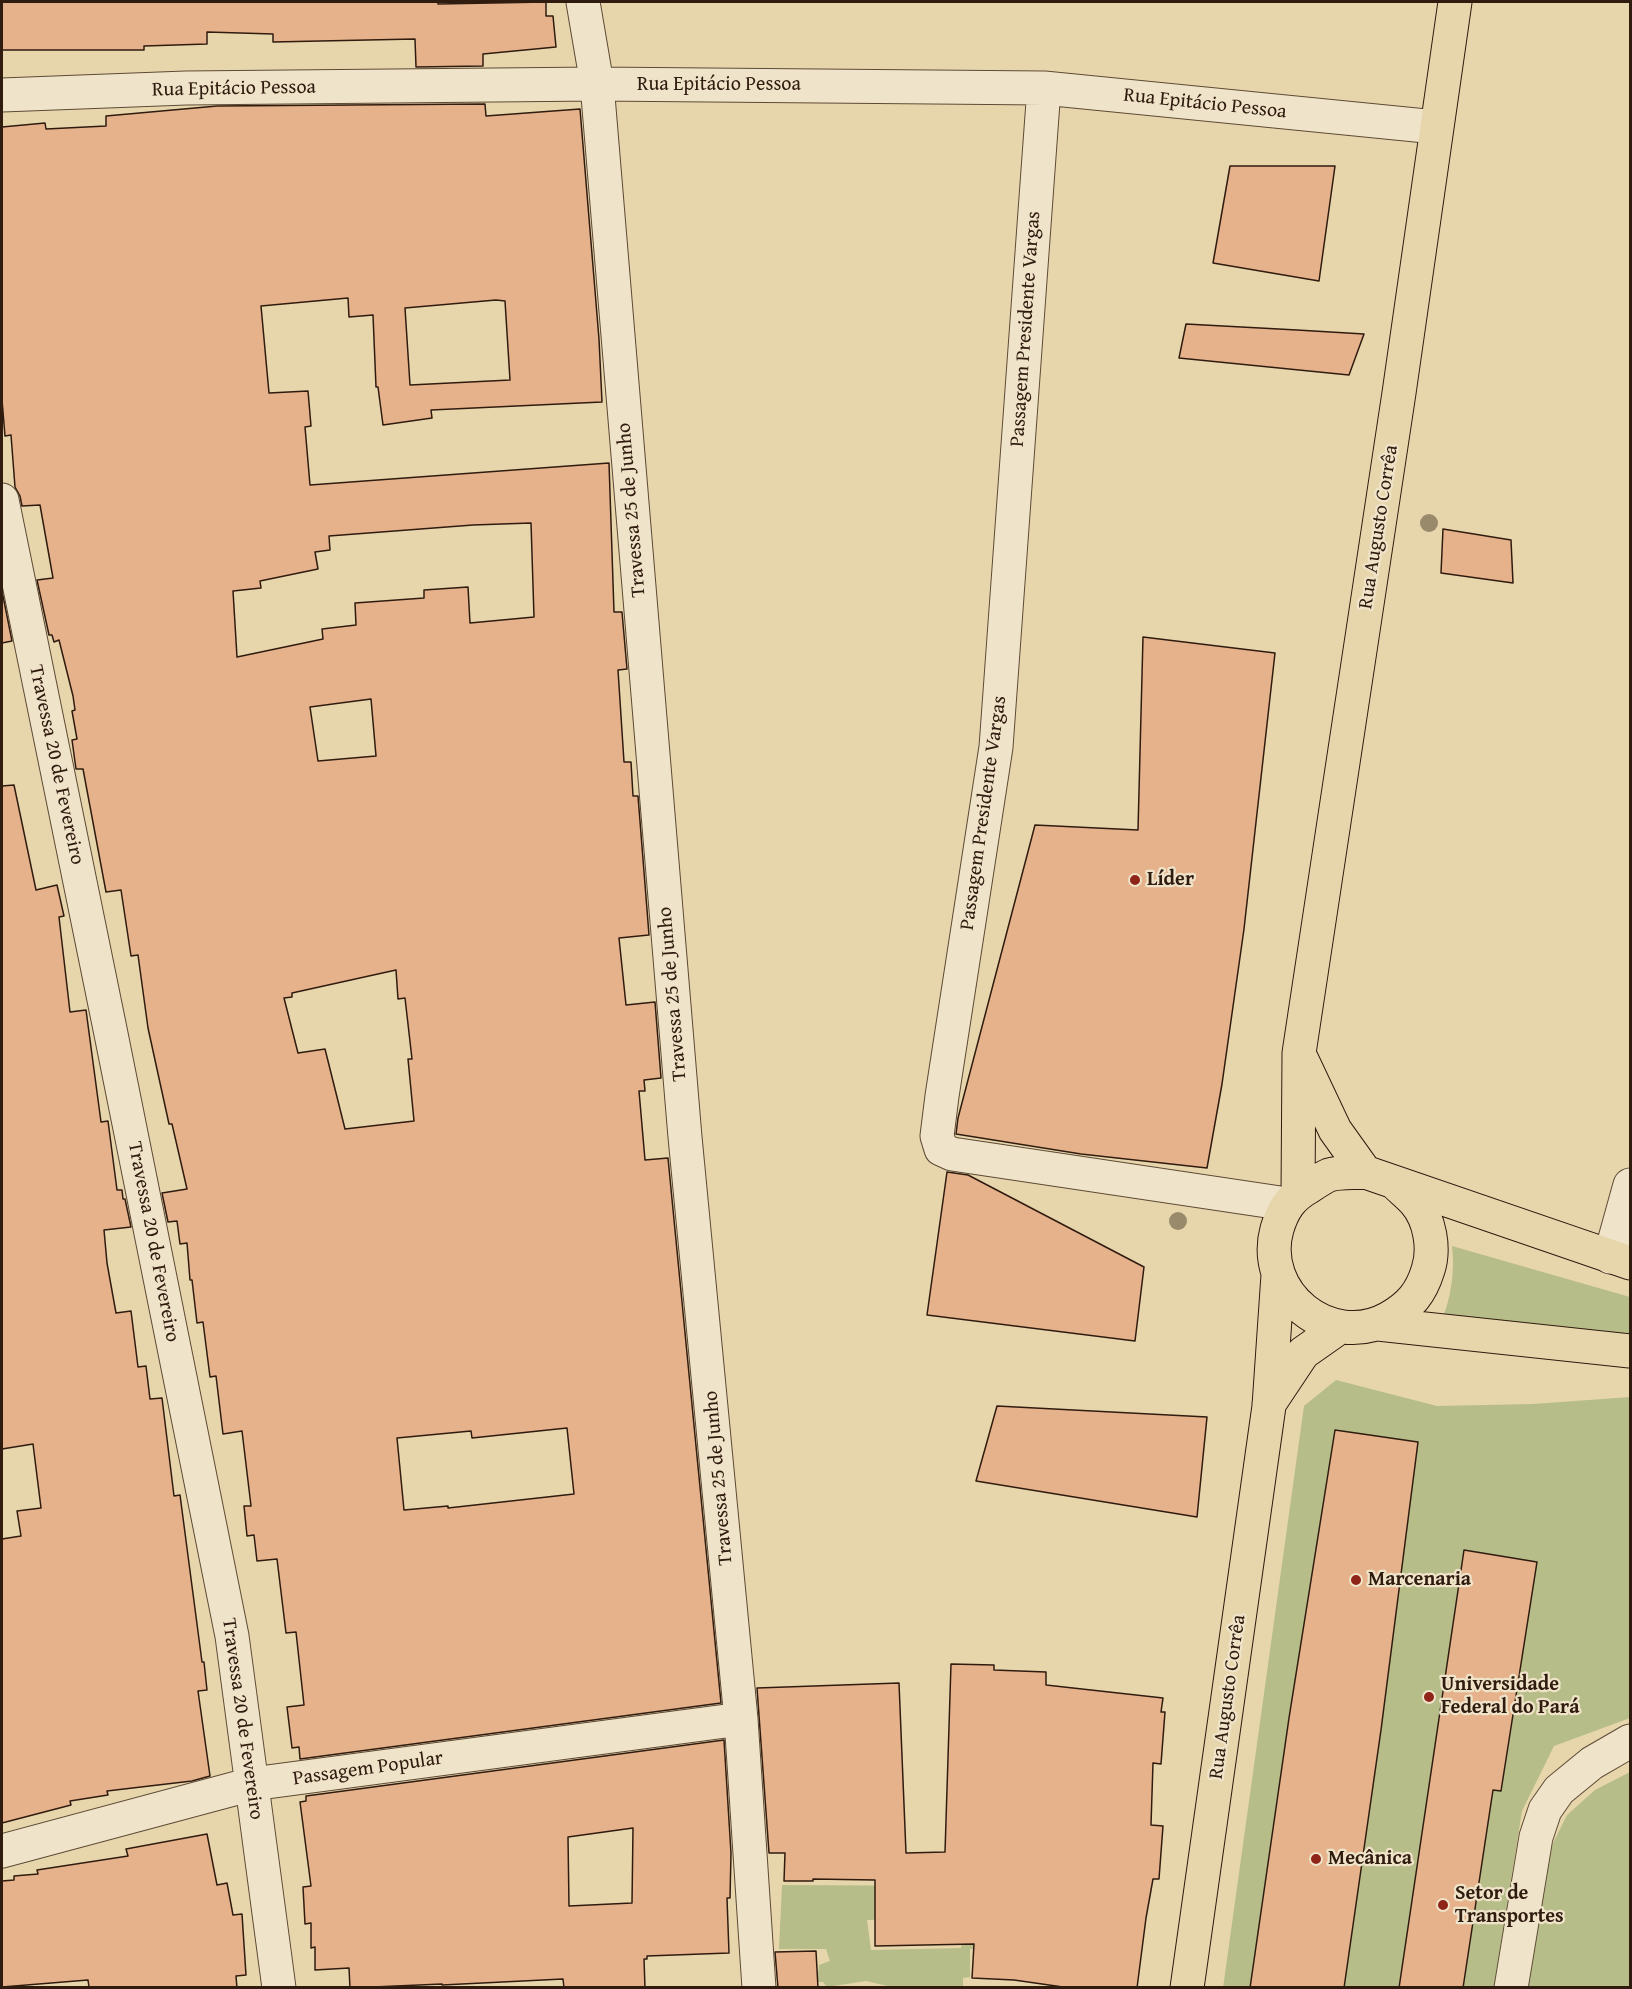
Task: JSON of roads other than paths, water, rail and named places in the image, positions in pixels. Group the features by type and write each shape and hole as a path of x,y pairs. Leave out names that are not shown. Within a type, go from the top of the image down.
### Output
{"main road":[{"name":"Rua Augusto Corrêa","path":"1292,1199 1299,1053 1398,404 1455,2"},
{"path":"1299,1053 1335,1130 1380,1178 1416,1203 1429,1229 1432,1259 1423,1287 1404,1310 1378,1324"},
{"path":"1620,1260 1380,1178 1329,1175 1292,1199 1280,1218 1275,1237 1274,1257 1278,1275 1294,1302 1320,1321 1340,1328 1349,1329 1378,1324 1630,1351"},
{"name":"Rua Augusto Corrêa","path":"1186,1988 1269,1406 1278,1275"},
{"name":"Rua Augusto Corrêa","path":"1269,1406 1303,1353 1340,1328"}],"street":[{"name":"Travessa 25 de Junho","path":"583,2 597,84 685,1137 741,1719 759,1988"},
{"name":"Rua Epitácio Pessoa","path":"2,95 186,88 597,84 1044,88 1436,127"},
{"name":"Passagem Presidente Vargas","path":"1044,88 996,747 937,1136 941,1149 952,1154 1292,1199"},
{"name":"Travessa 20 de Fevereiro","path":"2,500 230,1625 279,1988"},
{"path":"1620,1260 1630,1185"},
{"name":"Passagem Popular","path":"2,1851 252,1784 741,1719"},
{"path":"1510,1988 1536,1837 1545,1810 1559,1790 1617,1747 1630,1741"}],"place":[{"name":"Líder","path":"1135,880"},
{"name":"Marcenaria","path":"1356,1580"},
{"name":"Universidade Federal do Pará","path":"1429,1697"},
{"name":"Mecânica","path":"1316,1859"},
{"name":"Setor de Transportes","path":"1443,1905"}]}
